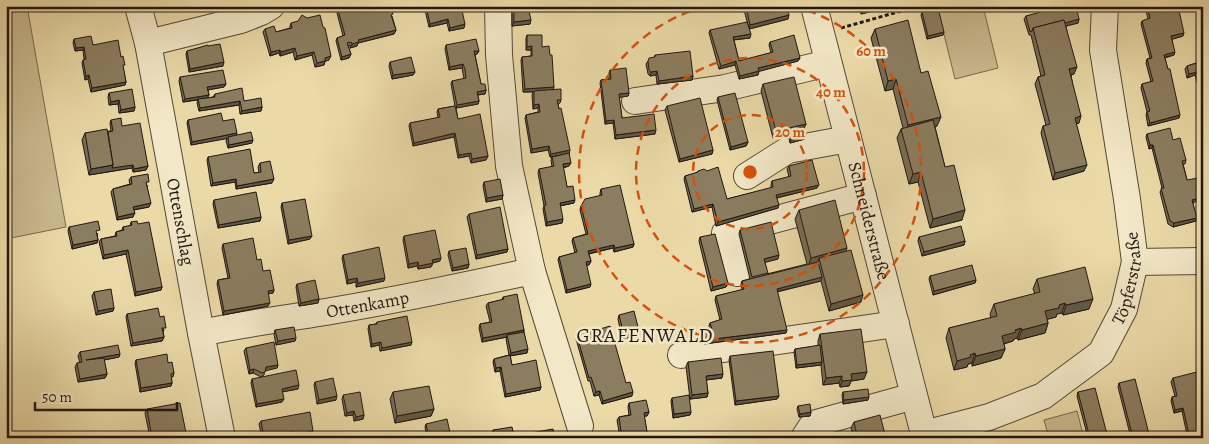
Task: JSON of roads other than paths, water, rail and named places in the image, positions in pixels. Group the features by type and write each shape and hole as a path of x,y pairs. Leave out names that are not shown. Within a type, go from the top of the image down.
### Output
{"street":[{"name":"Ottenschlag","path":"138,6 148,43 222,438"},
{"path":"148,43 241,20 262,12 271,6"},
{"path":"498,6 499,55 509,166 532,271 580,426"},
{"name":"Schneiderstraße","path":"814,6 925,436"},
{"name":"Töpferstraße","path":"925,436 989,417 1043,396 1101,353 1124,309 1136,262 1103,50 1105,6"},
{"path":"634,101 725,88 828,64"},
{"path":"747,176 788,150 848,139"},
{"path":"736,273 725,233 863,196"},
{"path":"1136,262 1203,261"},
{"name":"Ottenkamp","path":"201,333 455,288 532,271"},
{"path":"681,355 896,324"},
{"path":"804,438 813,424 914,396"}],"district":[{"name":"GRAFENWALD","path":"645,335"}]}
